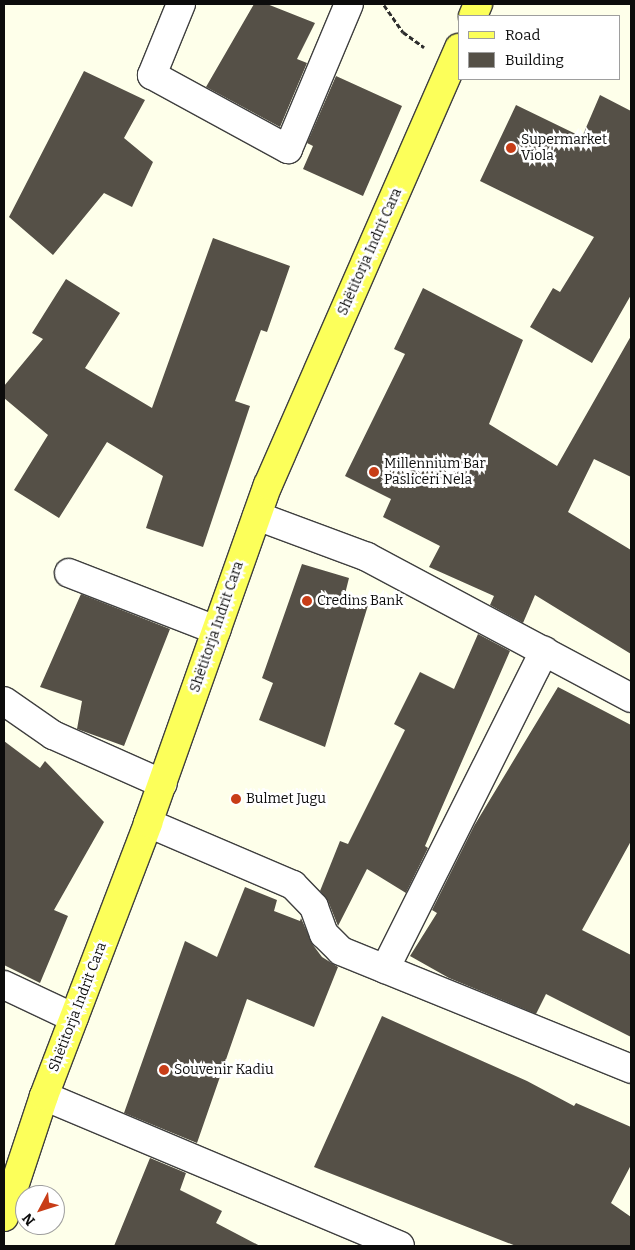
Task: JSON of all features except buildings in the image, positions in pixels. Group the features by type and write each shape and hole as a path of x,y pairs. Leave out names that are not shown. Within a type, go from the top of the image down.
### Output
{"main road":[{"name":"Shëtitorja Indrit Cara","path":"4,1217 44,1096 163,784 257,516 458,50"}],"street":[{"path":"181,4 152,76 288,149 349,4"},
{"path":"257,516 367,557 631,698"},
{"path":"69,573 216,630"},
{"path":"385,968 544,650"},
{"path":"4,701 53,735 163,784"},
{"path":"148,823 270,872 293,885 314,907 324,934 340,951 631,1069"},
{"path":"4,985 74,1018"},
{"path":"44,1096 400,1246"}],"path":[{"path":"383,4 403,32"}],"place":[{"name":"Supermarket Viola","path":"511,148"},
{"name":"Millennium Bar Pasliceri Nela","path":"374,472"},
{"name":"Credins Bank","path":"307,601"},
{"name":"Bulmet Jugu","path":"236,799"},
{"name":"Souvenir Kadiu","path":"164,1070"}]}
